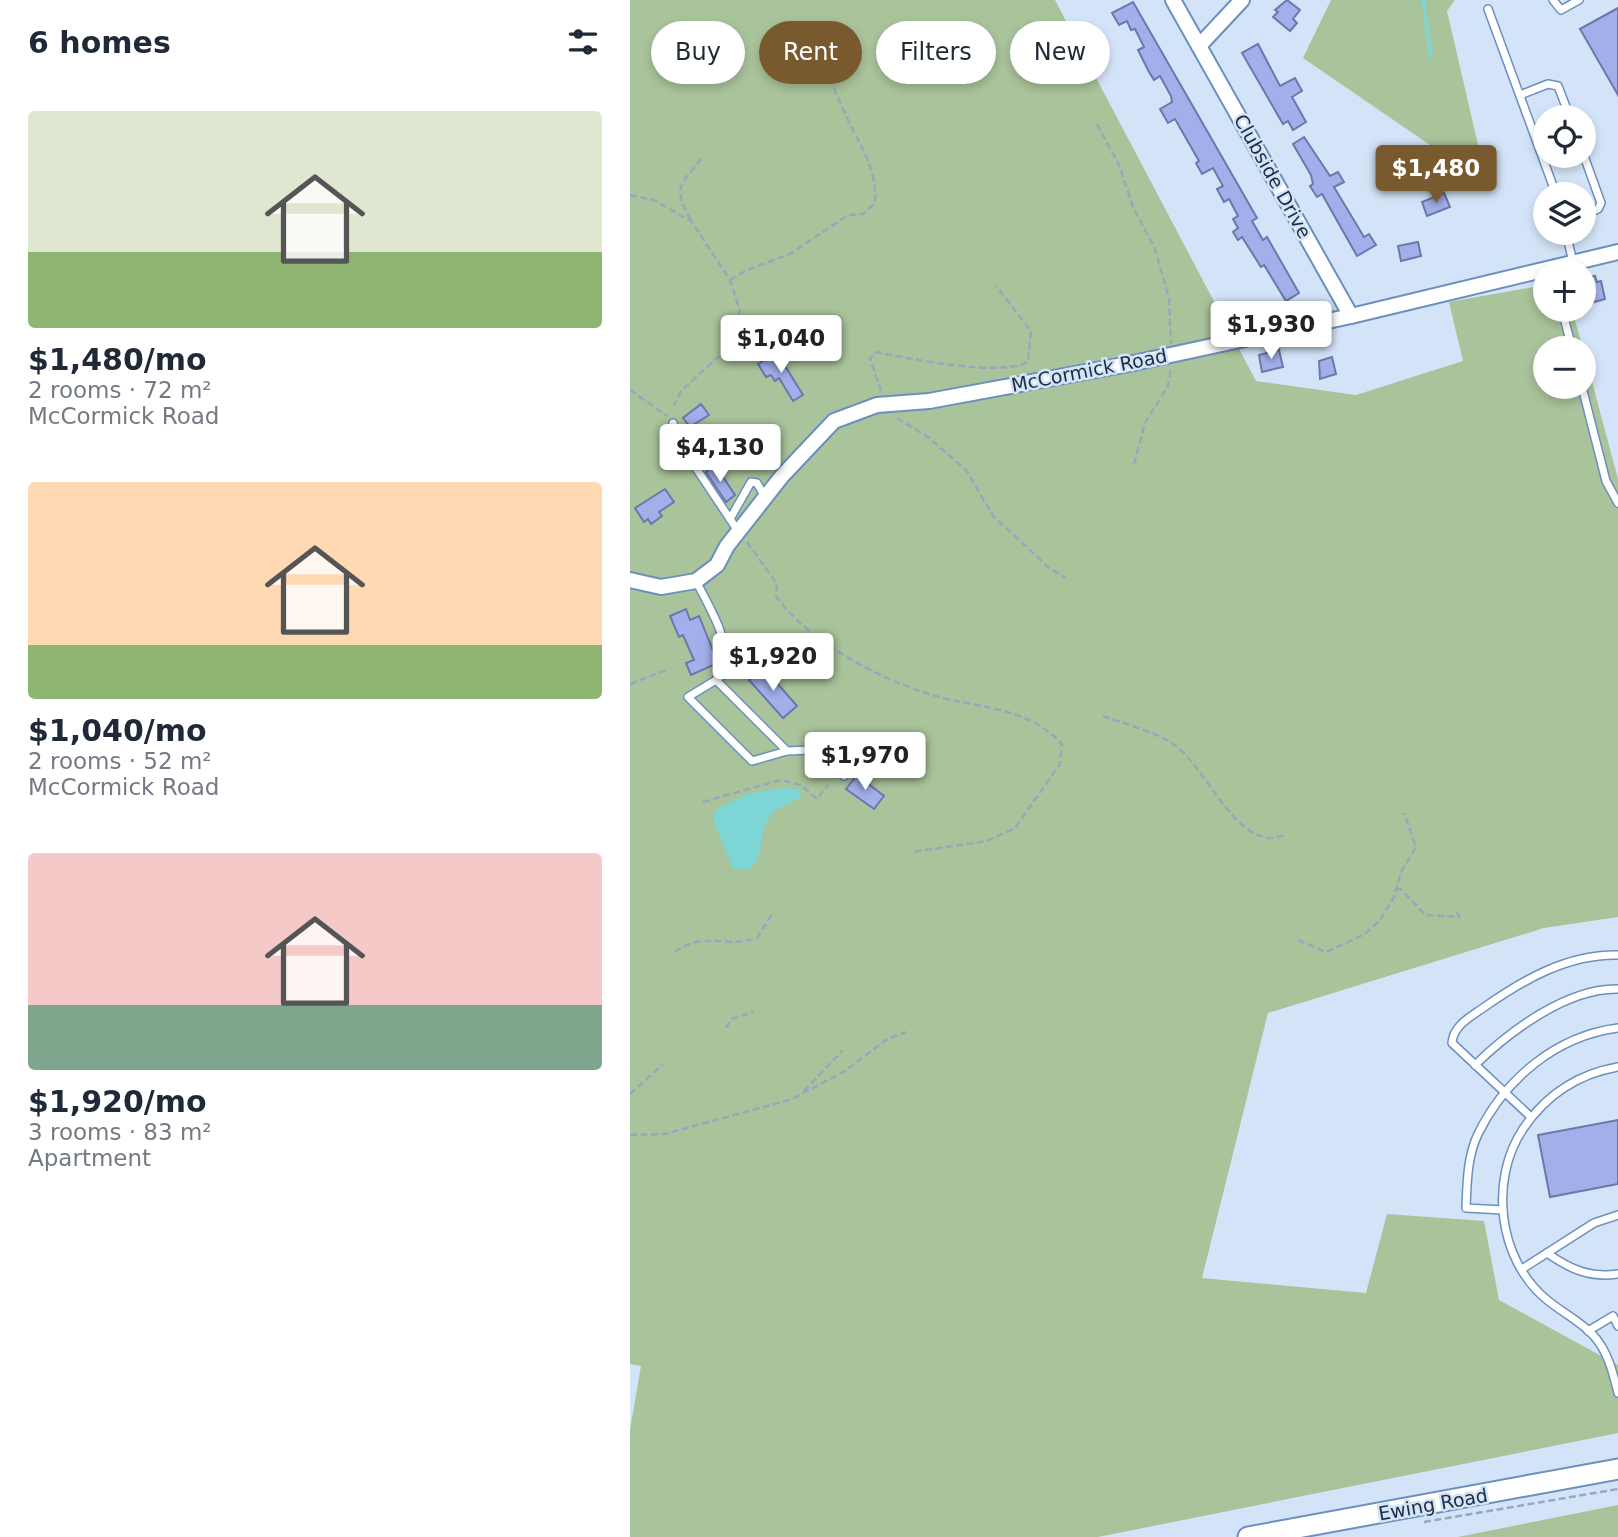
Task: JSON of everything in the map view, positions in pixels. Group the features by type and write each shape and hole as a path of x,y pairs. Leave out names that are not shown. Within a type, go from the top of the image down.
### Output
{"street":[{"name":"Clubside Drive","path":"1173,0 1351,316"},
{"path":"1199,46 1241,0"},
{"name":"McCormick Road","path":"1586,259 1618,252"},
{"name":"McCormick Road","path":"696,581 717,565 734,525 765,497 835,421 888,404 929,401 1172,354 1533,273"},
{"path":"630,579 661,587 696,581"},
{"name":"Ewing Road","path":"1248,1537 1618,1469"}],"lane":[{"path":"1553,0 1561,10 1578,0"},
{"path":"1488,9 1552,182"},
{"path":"1520,95 1548,84 1558,86 1565,105"},
{"path":"1596,189 1601,203 1596,210"},
{"path":"1585,399 1606,481 1618,503"},
{"path":"670,420 680,444 734,525"},
{"path":"734,525 751,482 757,483 765,497"},
{"path":"696,581 721,630 728,656 727,672 688,697 752,761 788,751 811,750 844,776"},
{"path":"716,680 788,751"},
{"path":"1531,1117 1452,1043 1452,1034 1465,1020 1524,979 1577,960 1618,955"},
{"path":"1475,1065 1507,1034 1547,1009 1607,989 1618,989"},
{"path":"1503,1210 1466,1208 1468,1170 1477,1136 1504,1092 1530,1066 1560,1048 1595,1031 1618,1028"},
{"path":"1618,1067 1577,1079 1552,1095 1531,1117 1507,1161 1503,1210 1508,1239 1522,1269 1545,1298 1588,1331 1611,1365 1618,1393"},
{"path":"1522,1269 1594,1223 1618,1215"},
{"path":"1547,1253 1570,1269 1589,1275 1618,1274"},
{"path":"1588,1331 1616,1315 1618,1326"}],"path":[{"path":"730,280 747,270 790,254 848,215 863,214 875,203 876,184 869,156 833,84"},
{"path":"1097,124 1155,249 1169,298 1172,354 1168,386 1145,423 1134,464"},
{"path":"674,405 681,391 713,364 732,341 740,311 730,280 681,204 679,190 691,167 702,158"},
{"path":"630,195 654,200 692,222"},
{"path":"996,286 1031,331 1028,362 1011,368 953,365 877,352 870,358 870,366 896,417 928,437 966,470 979,498 993,516 1048,567 1066,578"},
{"path":"630,390 670,420"},
{"path":"734,525 777,584 776,596 780,602 803,626 836,650 929,694 1004,709 1025,717 1052,733 1062,744 1060,764 1015,828 987,841 913,852"},
{"path":"630,684 666,670"},
{"path":"1103,716 1171,743 1183,752 1231,814 1269,839 1284,835"},
{"path":"703,802 780,780 801,785 817,799 828,785"},
{"path":"1298,940 1326,952 1365,934 1389,909 1401,873 1416,847 1405,813"},
{"path":"1396,888 1401,888 1412,898 1425,915 1459,917 1456,909"},
{"path":"675,952 702,939 728,942 757,938 773,912"},
{"path":"726,1028 731,1019 754,1012"},
{"path":"781,1102 828,1081 886,1040 906,1032"},
{"path":"630,1135 665,1134 781,1102 800,1094 843,1050"},
{"path":"630,1094 662,1065"},
{"path":"1418,1523 1618,1489"}],"shaded area":[{"path":"630,0 1055,0 1066,21 1010,21 1010,84 1099,84 1256,381 1356,395 1463,361 1449,302 1533,287 1533,322 1575,322 1580,336 1533,336 1533,399 1596,399 1596,397 1618,479 1618,917 1544,928 1268,1013 1202,1278 1366,1293 1387,1214 1484,1221 1499,1300 1618,1365 1618,1433 1098,1537 630,1537 630,1430 641,1366 630,1364"},
{"path":"1331,0 1455,0 1447,11 1487,184 1303,58"},
{"path":"788,787 801,790 800,798 780,807 769,818 758,855 751,868 733,869 713,820 715,810 747,794"},
{"path":"1618,1505 1618,1537 1458,1537"}],"building":[{"path":"1287,0 1300,10 1293,19 1297,23 1290,31 1273,17 1278,12 1275,10"},
{"path":"1133,2 1257,218 1252,221 1263,240 1267,237 1299,293 1286,301 1264,265 1261,267 1242,237 1238,240 1233,232 1238,228 1233,219 1238,216 1229,199 1224,202 1217,189 1223,186 1213,168 1202,174 1196,163 1199,161 1175,119 1168,123 1160,109 1172,102 1171,96 1160,76 1154,80 1149,72 1138,50 1144,47 1135,29 1131,30 1127,21 1119,25 1112,13"},
{"path":"1618,8 1618,95 1580,29"},
{"path":"1258,44 1280,86 1295,78 1302,91 1292,97 1306,122 1293,130 1288,121 1283,124 1242,53"},
{"path":"1304,137 1330,176 1338,172 1344,182 1334,187 1364,237 1369,234 1376,245 1357,256 1322,194 1317,197 1310,186 1313,184 1311,175 1293,144"},
{"path":"1444,193 1450,207 1427,216 1422,202"},
{"path":"1418,242 1421,256 1401,261 1398,246"},
{"path":"1596,279 1597,282 1601,281 1605,299 1596,302"},
{"path":"1279,350 1283,367 1262,372 1259,355"},
{"path":"777,353 803,395 793,401 779,378 775,381 771,375 766,377 758,364"},
{"path":"1332,357 1336,374 1320,379 1319,361"},
{"path":"701,404 709,415 690,427 683,418"},
{"path":"715,465 735,495 726,502 706,472"},
{"path":"665,489 674,502 659,512 662,516 651,524 648,519 644,522 635,508"},
{"path":"686,609 690,620 699,616 718,663 691,675 686,663 694,660 683,635 679,637 670,616"},
{"path":"763,667 797,706 783,718 749,680"},
{"path":"857,775 884,796 874,809 846,789"},
{"path":"1618,1120 1618,1184 1550,1197 1538,1135"}],"waterway":[{"path":"1423,0 1431,57"}]}
